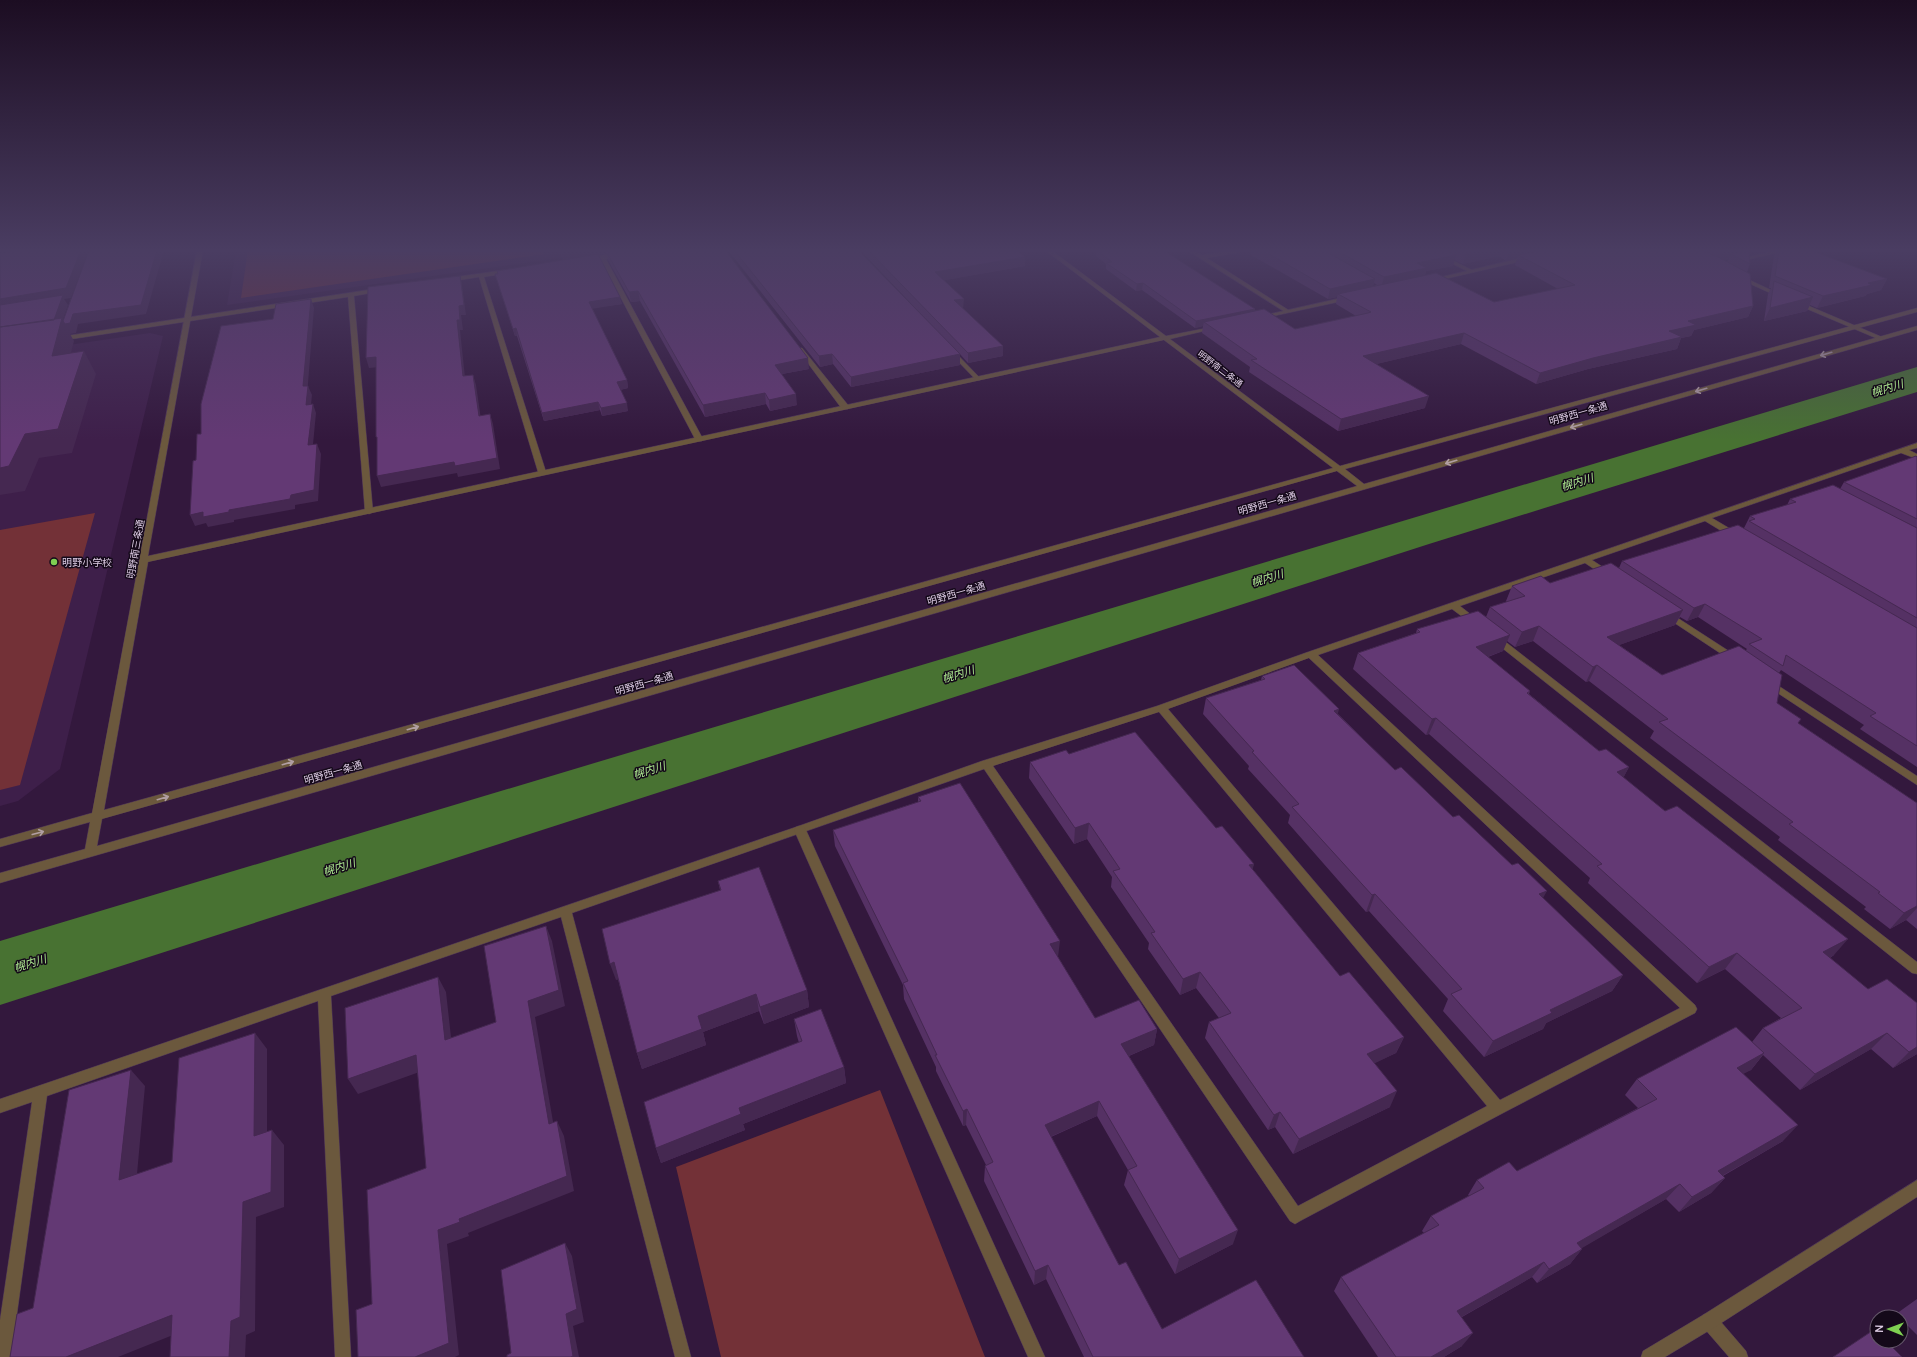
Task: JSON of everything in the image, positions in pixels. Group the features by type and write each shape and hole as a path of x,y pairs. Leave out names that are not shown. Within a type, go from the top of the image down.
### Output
{"street":[{"name":"明野南三条通","path":"90,853 188,313"},
{"path":"53,340 231,313"},
{"path":"353,313 369,512"},
{"path":"493,313 542,472"},
{"path":"632,313 699,439"},
{"name":"明野南二条通","path":"1131,313 1363,487"},
{"path":"1249,320 1277,313"},
{"path":"1823,313 1880,338"},
{"name":"明野西一条通","path":"0,843 1339,469 1905,313"},
{"path":"144,560 369,512 542,472 1226,325"},
{"name":"明野西一条通","path":"0,878 1917,328"},
{"path":"60,339 63,332"},
{"path":"796,344 845,407"},
{"path":"946,345 978,379"},
{"path":"0,1106 800,830 986,764 1161,708 1311,654 1586,560 1707,519 1812,486 1917,445"},
{"path":"1901,450 1917,458"},
{"path":"1707,519 1748,543"},
{"path":"1586,560 1619,582"},
{"path":"1454,606 1917,969"},
{"path":"1658,608 1745,666"},
{"path":"986,764 1295,1216 1498,1108 1690,1009 1311,654"},
{"path":"1758,675 1917,781"},
{"path":"1161,708 1498,1108"},
{"path":"800,830 1037,1357"},
{"path":"565,910 683,1357"},
{"path":"324,993 343,1357"},
{"path":"3,1357 40,1093"},
{"path":"1649,1357 1709,1321 1917,1188"},
{"path":"1709,1321 1740,1357"}],"shaded area":[{"name":"明野小学校","path":"150,333 163,336 60,769 18,801 0,806 0,355"},
{"path":"95,513 20,785 0,790 0,530"},
{"path":"880,1090 985,1357 721,1357 676,1167"}],"building":[{"path":"0,313 56,313 54,320 0,327"},
{"path":"66,313 78,313 73,314 70,323 65,324 63,321"},
{"path":"274,313 310,313 303,386 308,386 306,405 313,404 308,445 317,444 314,490 291,495 290,499 229,510 229,512 203,517 203,512 190,515 193,461 196,460 197,434 201,434 201,404 221,326 273,319"},
{"path":"367,313 460,313 460,320 457,320 463,376 473,375 479,416 490,414 497,458 455,466 454,462 377,476 376,357 366,358"},
{"path":"508,313 595,313 627,380 617,382 627,403 601,408 598,402 542,413 516,328 513,329"},
{"path":"651,313 774,313 808,358 775,365 796,394 769,400 765,393 703,405"},
{"path":"785,313 920,313 960,354 851,377 832,354 819,356"},
{"path":"929,313 968,313 1003,346 968,353"},
{"path":"1185,313 1234,313 1196,321"},
{"path":"1244,313 1271,313 1295,329 1367,313 1721,313 1688,321 1696,325 1669,331 1682,337 1593,358 1540,373 1464,333 1363,356 1429,396 1341,419 1251,360 1257,359 1204,322"},
{"path":"62,318 52,356 84,351 58,429 25,434 9,466 0,468 0,327"},
{"path":"1916,456 1917,519 1844,482"},
{"path":"1833,485 1917,528 1917,618 1749,521 1755,519 1750,516 1796,502 1790,499"},
{"path":"1738,525 1917,628 1917,746 1870,716 1876,713 1786,655 1783,666 1749,644 1762,639 1705,604 1694,608 1622,561"},
{"path":"1611,563 1683,610 1607,637 1662,675 1739,646 1782,675 1777,703 1801,719 1798,723 1917,803 1917,906 1904,913 1878,893 1880,892 1789,824 1793,822 1659,722 1668,719 1597,665 1593,667 1539,626 1522,632 1490,607 1525,596 1512,586 1541,576 1550,583"},
{"path":"1478,611 1510,635 1476,647 1530,691 1527,693 1599,751 1606,749 1629,767 1617,772 1665,811 1677,806 1848,939 1823,952 1868,989 1887,979 1917,1003 1917,1047 1909,1052 1887,1033 1815,1074 1763,1028 1802,1008 1737,953 1709,967 1597,866 1602,864 1436,718 1432,719 1358,653 1420,632 1417,629"},
{"path":"1294,665 1339,709 1334,711 1395,770 1401,767 1453,817 1459,815 1512,865 1518,863 1547,891 1539,894 1623,975 1550,1010 1552,1013 1493,1041 1451,994 1462,989 1375,894 1372,895 1292,807 1299,804 1206,698 1265,679 1262,676"},
{"path":"1135,732 1216,828 1222,826 1254,864 1249,865 1340,976 1349,972 1404,1037 1367,1054 1397,1091 1299,1139 1280,1112 1274,1115 1209,1022 1231,1013 1200,972 1183,979 1151,933 1155,932 1113,871 1120,869 1089,823 1075,828 1030,762 1066,750 1069,754"},
{"path":"960,783 1060,941 1050,944 1095,1018 1139,1000 1157,1029 1121,1044 1238,1230 1179,1259 1128,1170 1137,1166 1099,1101 1045,1125 1119,1265 1126,1262 1162,1329 1256,1280 1304,1357 1093,1357 1048,1265 1035,1271 985,1166 993,1162 967,1109 963,1111 935,1055 937,1055 903,983 908,981 833,830 921,801 918,797"},
{"path":"759,867 807,990 760,1007 756,994 698,1016 702,1029 637,1053 614,962 610,964 602,929 721,890 718,881"},
{"path":"546,926 559,990 528,1001 549,1124 557,1121 567,1176 459,1219 460,1222 438,1230 449,1343 415,1357 358,1357 356,1310 372,1304 367,1190 426,1168 416,1055 348,1079 345,1008 438,977 445,1040 496,1022 484,946"},
{"path":"821,1009 844,1067 739,1108 741,1114 656,1148 644,1102 802,1041 794,1019"},
{"path":"1736,1027 1764,1053 1737,1068 1798,1125 1718,1171 1725,1178 1692,1197 1680,1184 1577,1243 1582,1249 1549,1269 1544,1262 1457,1311 1473,1333 1431,1357 1396,1357 1341,1277 1439,1225 1431,1216 1484,1188 1477,1180 1509,1162 1517,1171 1657,1099 1637,1079"},
{"path":"255,1033 254,1136 272,1130 271,1192 243,1202 240,1317 231,1321 229,1357 170,1357 172,1315 66,1357 10,1357 17,1314 33,1308 69,1090 131,1070 119,1180 172,1162 179,1058"},
{"path":"565,1243 577,1309 566,1314 573,1356 507,1357 507,1355 511,1353 501,1270"},
{"path":"1869,1333 1869,1349 1894,1349 1902,1357 1833,1357"}],"waterway":[{"name":"幌内川","path":"0,973 1411,533 1917,379"}],"place":[{"name":"明野小学校","path":"54,562"}]}
